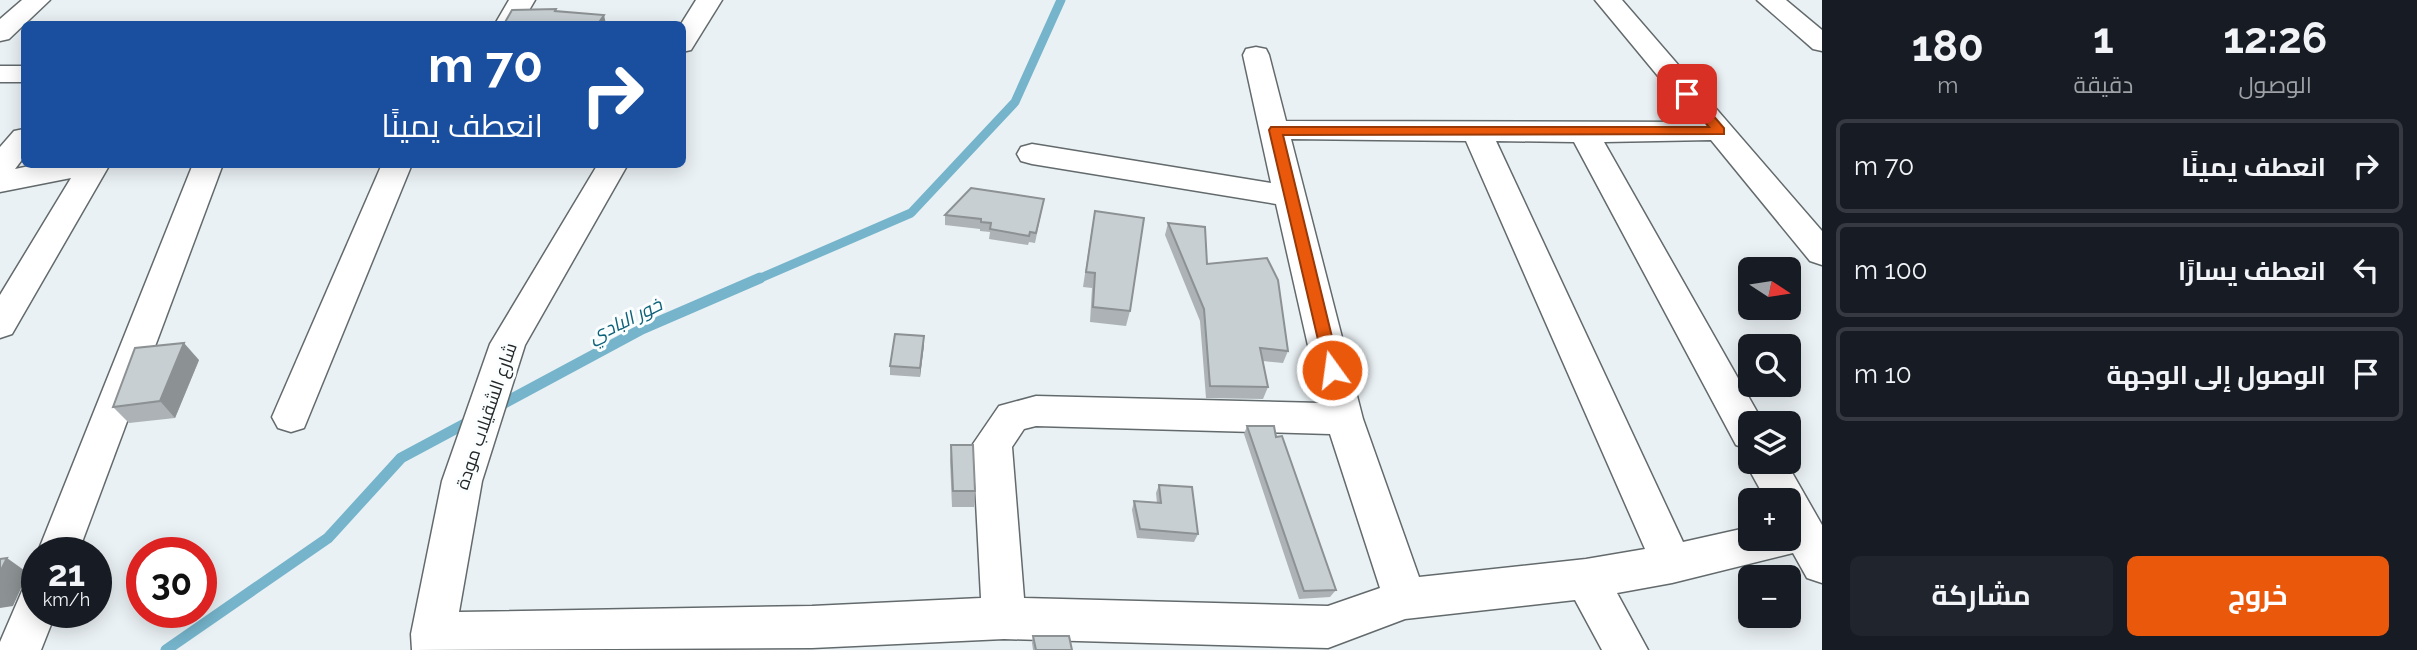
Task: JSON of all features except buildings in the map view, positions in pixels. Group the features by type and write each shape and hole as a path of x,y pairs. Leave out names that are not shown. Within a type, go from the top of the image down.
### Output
{"street":[{"path":"0,33 37,0"},
{"path":"510,21 522,0"},
{"path":"686,37 709,0"},
{"path":"1608,0 1822,253"},
{"path":"1770,0 1822,43"},
{"path":"1256,55 1344,419 1405,599"},
{"path":"0,74 21,74"},
{"path":"1275,130 1584,133 1719,131"},
{"path":"1476,130 1672,564"},
{"path":"1584,133 1738,412"},
{"path":"0,167 21,142"},
{"path":"1032,154 1290,196"},
{"path":"0,181 72,168"},
{"path":"0,325 92,168"},
{"path":"63,537 206,168"},
{"path":"291,417 395,168"},
{"name":"شارع الشقيلاب مودة","path":"434,642 462,481 508,344 611,168"},
{"path":"1004,618 992,444 1012,417 1036,411 1344,419"},
{"path":"434,642 1004,618 1328,627 1405,599 1586,579 1672,564 1738,546"},
{"path":"1586,579 1626,650"},
{"path":"19,650 28,628"}],"waterway":[{"name":"خور البادي","path":"756,280 911,213 1015,102 1061,0"},
{"name":"خور البادي","path":"495,408 642,329 760,278"},
{"name":"خور البادي","path":"166,650 328,538 401,458 472,420"}],"route":[{"path":"1332,370 1275,130 1584,133 1719,131 1687,94"}]}
